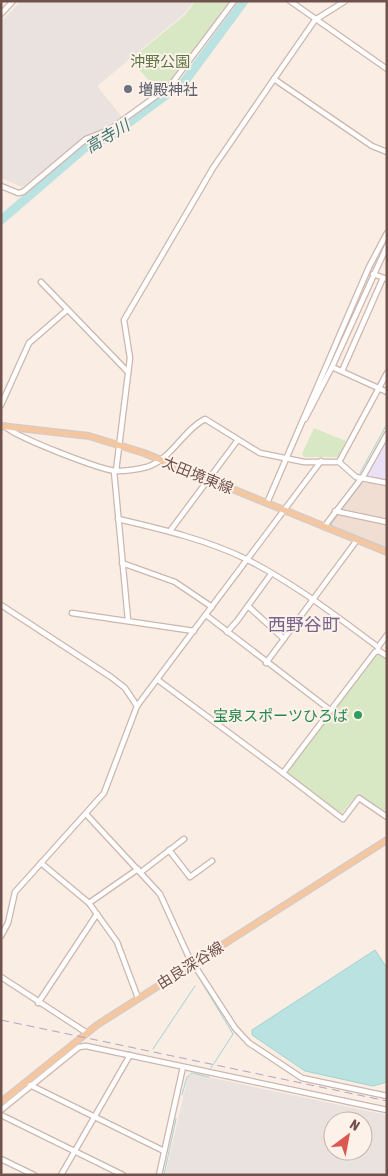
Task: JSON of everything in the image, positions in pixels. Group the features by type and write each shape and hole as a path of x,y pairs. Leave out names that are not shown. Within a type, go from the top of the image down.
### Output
{"main road":[{"name":"太田境東線","path":"3,426 64,432 119,445 161,459 387,552"},
{"name":"由良深谷線","path":"1,1102 87,1033 138,998 387,840"}],"street":[{"path":"1,14 13,1"},
{"path":"1,186 18,193 23,192 86,139 109,130 170,86 234,1"},
{"path":"290,1 387,68"},
{"path":"128,620 115,471 126,406 130,358 124,320 214,168 274,79 315,20 345,1"},
{"path":"274,79 372,146 387,152"},
{"path":"267,503 368,267 387,232"},
{"path":"286,457 332,367 387,246"},
{"path":"342,371 385,278 373,274"},
{"path":"41,282 128,372"},
{"path":"1,405 29,344 68,310"},
{"path":"332,367 387,392"},
{"path":"338,462 387,373"},
{"path":"3,426 17,436 115,471 147,467 161,459 205,419 260,453 338,462 360,479 387,483"},
{"path":"324,527 360,479 387,434"},
{"path":"170,531 238,441"},
{"path":"1,936 8,923 15,892 104,793 137,706 321,461"},
{"path":"335,512 387,522"},
{"path":"118,519 170,531 248,560 314,599 387,656"},
{"path":"266,663 357,540"},
{"path":"122,563 175,582 212,607"},
{"path":"226,632 271,574"},
{"path":"1,605 111,676 125,688 137,706"},
{"path":"248,606 284,639"},
{"path":"72,613 128,620 194,632"},
{"path":"206,615 266,663 330,710"},
{"path":"283,773 330,710 379,650 387,635"},
{"path":"158,680 343,818 359,798 387,817"},
{"path":"86,814 160,894 193,963 235,1028 249,1043 302,1078 387,1096"},
{"path":"89,903 140,871 184,839"},
{"path":"169,850 190,877 212,861"},
{"path":"42,863 89,903 117,942 138,998"},
{"path":"38,1003 97,914"},
{"path":"1,978 87,1033"},
{"path":"1,1110 30,1085 83,1046 387,1110"},
{"path":"61,1175 130,1055"},
{"path":"159,1175 183,1067"},
{"path":"30,1085 164,1151"},
{"path":"1,1115 123,1175"},
{"path":"1,1159 34,1175"}],"shaded area":[{"path":"21,1 194,1 184,14 97,86 122,117 105,130 85,137 22,187 1,178 1,22"},
{"path":"387,439 387,482 368,479 366,475"},
{"path":"362,482 387,486 387,549 331,526 330,523"},
{"path":"193,1074 368,1111 323,1111 323,1161 373,1161 373,1112 387,1115 387,1175 165,1175 188,1077"}],"green space":[{"name":"沖野公園","path":"195,1 232,1 172,80 159,91 130,60 185,15"},
{"path":"314,428 346,441 338,457 304,457 302,454"},
{"name":"宝泉スポーツひろば","path":"376,653 387,659 387,815 358,794 341,814 286,772"}],"water":[{"path":"375,950 387,968 387,1082 373,1086 305,1071 252,1035 252,1030"}],"waterway":[{"name":"高寺川","path":"1,220 88,145 111,136 185,81 244,1"},
{"path":"360,382 387,395"},
{"path":"360,473 387,424"},
{"path":"342,509 361,484"},
{"path":"337,516 331,524 332,526 387,548"},
{"path":"297,894 387,836"},
{"path":"195,959 294,896"},
{"path":"193,968 233,1034"},
{"path":"153,1049 195,986"},
{"path":"211,1068 233,1034"},
{"path":"182,1095 187,1077 192,1073 209,1077"},
{"path":"164,1175 176,1119"}],"railway":[{"path":"1,1020 387,1101"}],"place":[{"name":"増殿神社","path":"128,89"},
{"name":"宝泉スポーツひろば","path":"358,715"}],"district":[{"name":"西野谷町","path":"304,624"}]}
